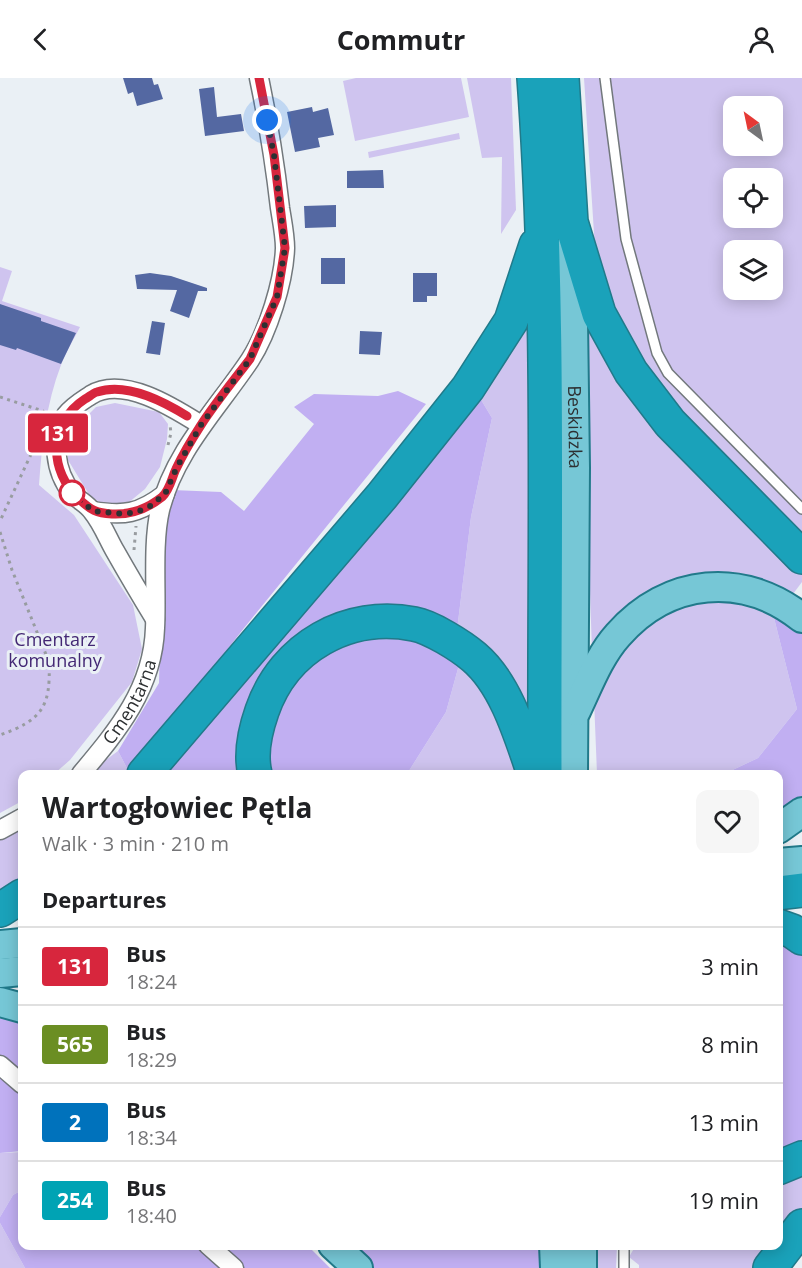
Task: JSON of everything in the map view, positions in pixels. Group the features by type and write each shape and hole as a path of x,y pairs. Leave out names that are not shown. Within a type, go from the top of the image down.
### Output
{"highway":[{"name":"Beskidzka","path":"534,78 557,222"},
{"name":"Beskidzka","path":"544,770 546,335 557,222 562,78"},
{"path":"557,222 598,314 631,372 670,423 802,557"},
{"path":"147,770 382,496 468,388 511,321 557,222"},
{"path":"254,770 252,762 257,725 267,695 286,668 316,641 344,627 380,622 416,624 454,642 476,658 495,683 515,717 533,770"},
{"path":"783,892 802,890"},
{"path":"0,910 18,899"},
{"path":"783,928 802,938"},
{"path":"783,1166 802,1158"},
{"path":"770,1268 802,1226"}],"main road":[{"name":"Beskidzka","path":"557,222 575,446 573,770"},
{"path":"573,715 606,650 618,634 662,600 682,590 735,587 771,599 802,618"},
{"path":"783,825 802,812"},
{"path":"783,863 802,861"},
{"path":"0,945 18,943"},
{"path":"0,973 18,971"},
{"path":"0,1002 18,1007"},
{"path":"338,1250 357,1268"},
{"path":"554,1250 555,1268"},
{"path":"582,1250 582,1268"}],"street":[{"name":"Cmentarna","path":"84,770 106,745 132,708 151,666 158,526 165,494 177,467 201,425 250,359 267,325 279,288 285,248 274,155 259,78"},
{"path":"155,619 93,511 72,493 61,477 56,457 58,434 65,416 76,405 97,392 121,389 173,407 201,425"},
{"path":"93,511 123,514 137,512 150,506 165,494"},
{"path":"0,830 18,820"},
{"path":"0,1065 18,1081"},
{"path":"214,1250 234,1268"}],"lane":[{"path":"605,78 626,238 657,353 668,373 802,509"},
{"path":"624,1250 624,1268"}],"path":[{"path":"0,397 45,411 33,450 0,521"},
{"path":"0,532 12,570 49,662 50,677 43,708 35,718 0,735"}],"green space":[{"path":"356,78 461,78 469,117 355,141 343,81"},
{"path":"467,78 511,78 516,210 501,234 502,157 482,158"},
{"path":"584,78 802,78 802,537 733,468 650,377 617,327 596,264"},
{"path":"459,133 460,139 369,158 368,152"},
{"name":"Cmentarz komunalny","path":"0,267 12,271 2,301 80,327 63,360 48,409 39,485 74,515 133,605 142,649 132,682 70,760 59,770 18,770 18,803 0,813"},
{"path":"535,303 527,714 457,630 471,517 492,418 477,393"},
{"path":"584,317 802,572 802,582 790,598 744,576 697,575 637,602 592,652 584,409"},
{"path":"115,403 159,412 168,424 167,439 160,467 145,489 128,503 104,505 90,496 68,460 68,445 76,427 96,407"},
{"path":"740,596 772,610 797,709 758,758 732,770 597,770 594,699 610,662 641,624 683,600"},
{"path":"462,654 476,668 519,770 410,770 446,712"},
{"path":"118,751 128,770 92,770"},
{"path":"18,826 18,889 0,900 0,840"},
{"path":"18,1152 18,1192 13,1195 0,1217 0,1153"},
{"path":"802,1168 802,1219 783,1245 783,1176"},
{"path":"0,1223 25,1268 0,1268"},
{"path":"596,1250 617,1250 616,1268 596,1268"},
{"path":"633,1250 779,1250 766,1268 639,1268 639,1265 629,1257"}],"shaded area":[{"path":"398,391 426,404 244,628 133,770 128,770 118,751 159,683 163,525 172,490 221,492 244,511 314,424 294,407 314,394 378,396"},
{"path":"477,393 492,418 471,517 457,630 316,630 249,770 156,770"},
{"path":"772,610 802,629 802,799 783,810 783,770 732,770 758,758 797,709"},
{"path":"398,628 462,654 446,712 410,770 264,770 266,722 317,650"},
{"path":"783,937 802,949 802,1144 783,1154"},
{"path":"0,1011 18,1018 18,1151 0,1153"},
{"path":"18,1192 18,1250 312,1250 330,1268 25,1268 0,1223 0,1217 13,1195"},
{"path":"349,1250 541,1250 542,1268 368,1268"}],"building":[{"path":"123,78 152,78 154,85 158,84 163,99 137,106 133,92 128,94"},
{"path":"214,87 217,117 241,114 244,131 205,136 199,89"},
{"path":"312,107 313,112 328,108 334,135 318,138 320,147 295,152 287,112"},
{"path":"383,170 384,188 347,188 347,171"},
{"path":"336,205 336,227 305,228 304,206"},
{"path":"321,258 345,258 345,284 321,284"},
{"path":"150,273 171,276 207,288 207,291 198,291 189,318 170,311 177,290 137,289 135,275"},
{"path":"413,273 437,273 437,296 427,296 427,302 413,302"},
{"path":"0,304 76,333 61,364 17,348 16,350 0,345"},
{"path":"152,321 165,323 160,355 146,353"},
{"path":"360,331 382,332 380,355 359,354"}],"bus line":[{"name":"131","path":"187,416 147,396 121,389 97,392 76,405 65,416 58,434 56,457 61,477 72,493 93,511 123,514 137,512 150,506 165,494 177,467 201,425 257,347 277,297 285,248 274,155 259,78"}],"route":[{"path":"72,493 93,511 123,514 137,512 150,506 165,494 177,467 201,425 257,347 277,297 285,248 274,155 267,120"}]}
